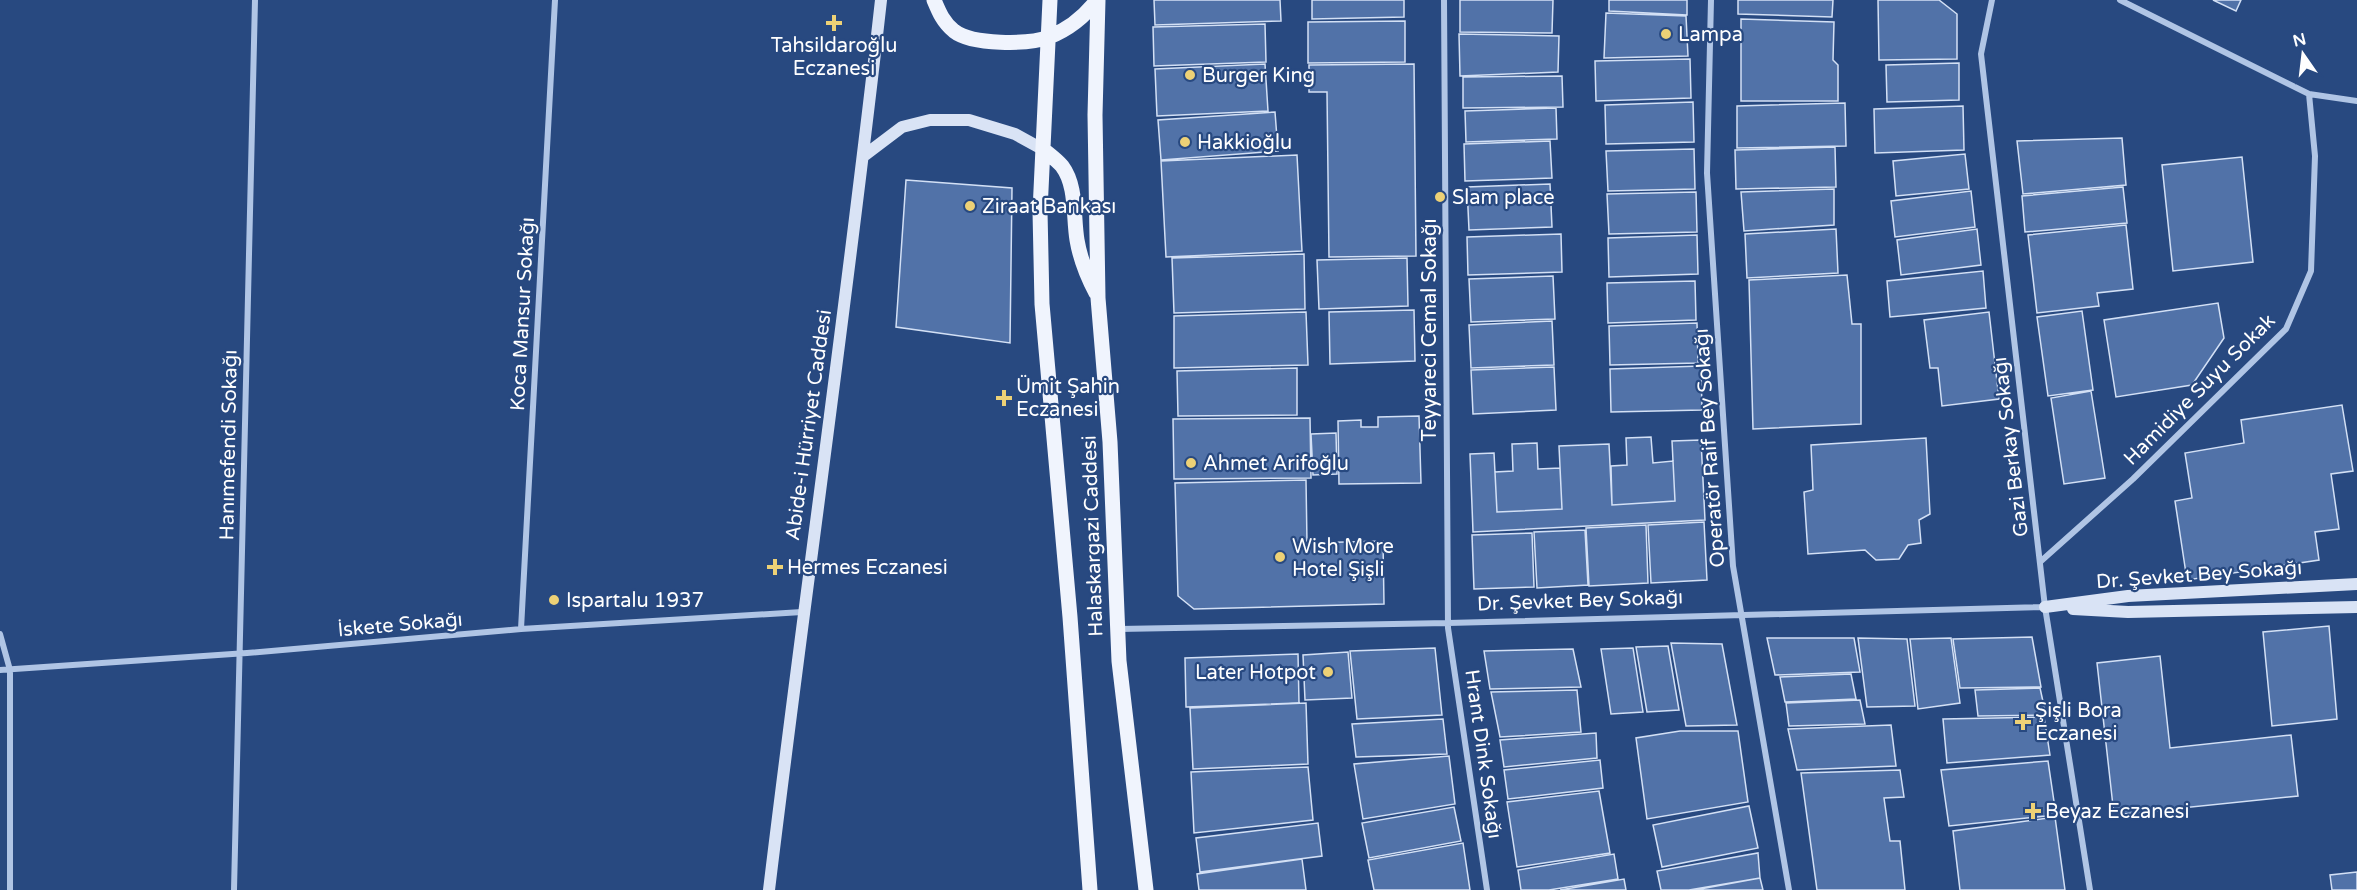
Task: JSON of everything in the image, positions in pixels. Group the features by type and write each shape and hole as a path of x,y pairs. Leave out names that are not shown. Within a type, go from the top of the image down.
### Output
{"main road":[{"name":"Abide-i Hürriyet Caddesi","path":"769,890 802,612 864,155 881,0"},
{"path":"934,0 941,18 955,32 973,40 1009,42 1048,37 1086,14 1098,0"},
{"name":"Halaskargazi Caddesi","path":"1050,0 1040,211 1042,304 1070,617 1090,890"},
{"name":"Halaskargazi Caddesi","path":"1098,0 1095,114 1098,298 1110,442 1116,629 1146,890"},
{"path":"864,155 902,127 930,120 969,120 1015,134 1044,150 1062,166 1068,180 1077,240 1086,274 1098,298"},
{"name":"Dr. Şevket Bey Sokağı","path":"2045,608 2128,596 2357,584"},
{"name":"Dr. Şevket Bey Sokağı","path":"2045,608 2128,612 2357,606"}],"street":[{"name":"Hanımefendi Sokağı","path":"234,890 255,0"},
{"name":"Koca Mansur Sokağı","path":"521,629 555,0"},
{"name":"Teyyareci Cemal Sokağı","path":"1444,0 1448,623"},
{"name":"Operatör Raif Bey Sokağı","path":"1711,0 1707,173 1733,566 1789,890"},
{"name":"Gazi Berkay Sokağı","path":"1992,0 1981,54 2045,608 2090,890"},
{"path":"2120,0 2309,94 2357,101"},
{"name":"Hamidiye Suyu Sokak","path":"2040,562 2133,479 2286,329 2311,271 2315,156 2309,94"},
{"name":"Dr. Şevket Bey Sokağı","path":"1116,629 2045,608"},
{"name":"İskete Sokağı","path":"0,670 240,654 521,629 802,612"},
{"name":"Hrant Dink Sokağı","path":"1448,623 1487,890"},
{"path":"0,634 10,670 10,890"}],"building":[{"path":"1154,0 1280,0 1281,21 1155,25"},
{"path":"1312,0 1404,0 1404,17 1312,19"},
{"path":"1460,0 1553,0 1552,33 1460,32"},
{"path":"1609,0 1687,0 1687,15 1609,11"},
{"path":"1738,0 1833,0 1832,17 1738,14"},
{"path":"1878,0 1939,0 1957,14 1957,59 1879,60"},
{"path":"2213,0 2241,0 2236,11"},
{"path":"1606,13 1686,16 1688,56 1604,58"},
{"path":"1741,19 1834,22 1833,60 1838,65 1838,101 1741,101"},
{"path":"1405,21 1405,62 1308,63 1308,22"},
{"path":"1265,24 1266,62 1154,66 1153,27"},
{"path":"1459,34 1559,36 1558,72 1460,76"},
{"path":"1690,59 1691,98 1596,101 1595,61"},
{"path":"1959,63 1959,100 1887,102 1886,65"},
{"path":"1265,64 1268,111 1157,116 1155,69"},
{"path":"1414,64 1416,256 1329,257 1327,92 1309,92 1309,65"},
{"path":"1562,76 1563,107 1463,108 1463,77"},
{"path":"1693,102 1694,142 1606,144 1605,105"},
{"path":"1845,103 1846,146 1737,148 1737,106"},
{"path":"1963,106 1964,150 1875,153 1874,109"},
{"path":"1556,108 1557,139 1466,142 1465,111"},
{"path":"1275,112 1278,151 1161,160 1158,120"},
{"path":"2122,138 2126,185 2023,194 2017,141"},
{"path":"1550,141 1552,178 1465,181 1464,144"},
{"path":"1835,147 1836,187 1736,189 1735,150"},
{"path":"1694,149 1695,189 1608,191 1606,151"},
{"path":"1965,154 1969,189 1896,196 1893,161"},
{"path":"1297,155 1302,251 1166,257 1161,161"},
{"path":"2242,157 2253,262 2173,271 2162,165"},
{"path":"906,180 1012,188 1010,343 896,327"},
{"path":"1550,184 1552,227 1469,230 1467,187"},
{"path":"2123,187 2127,223 2025,232 2022,196"},
{"path":"1834,189 1834,225 1744,231 1741,192"},
{"path":"1971,191 1975,227 1895,237 1891,201"},
{"path":"1696,192 1697,232 1609,234 1607,194"},
{"path":"2126,225 2133,289 2097,293 2099,306 2037,313 2028,235"},
{"path":"1836,229 1838,273 1747,278 1745,234"},
{"path":"1977,229 1981,265 1901,275 1897,240"},
{"path":"1561,234 1562,272 1468,275 1467,237"},
{"path":"1697,235 1698,274 1609,277 1608,238"},
{"path":"1304,254 1305,309 1174,313 1172,258"},
{"path":"1407,258 1408,306 1319,309 1317,260"},
{"path":"1983,271 1986,308 1890,317 1887,281"},
{"path":"1847,275 1852,324 1861,324 1861,424 1753,429 1749,280"},
{"path":"1553,276 1555,319 1471,322 1469,279"},
{"path":"1695,281 1696,320 1608,323 1607,283"},
{"path":"2218,303 2224,338 2192,385 2116,397 2104,320"},
{"path":"1414,310 1415,361 1330,364 1329,312"},
{"path":"2082,311 2093,390 2048,396 2037,317"},
{"path":"1306,312 1308,365 1174,368 1174,316"},
{"path":"1989,312 1999,399 1942,406 1938,368 1930,368 1924,320"},
{"path":"1552,321 1554,365 1471,368 1469,325"},
{"path":"1697,323 1698,363 1610,365 1609,326"},
{"path":"1701,366 1702,410 1611,412 1610,369"},
{"path":"1554,367 1556,410 1473,414 1471,370"},
{"path":"1297,368 1297,415 1178,416 1177,371"},
{"path":"2091,391 2105,478 2064,484 2051,398"},
{"path":"2342,405 2353,471 2331,474 2339,529 2315,532 2319,560 2187,580 2175,501 2192,498 2185,453 2244,443 2241,420"},
{"path":"1419,416 1421,483 1339,484 1338,421 1361,420 1361,427 1378,427 1378,417"},
{"path":"1310,418 1311,478 1174,479 1173,419"},
{"path":"1336,433 1337,474 1313,475 1311,434"},
{"path":"1651,437 1653,463 1673,461 1675,501 1612,505 1611,466 1627,465 1626,438"},
{"path":"1926,438 1930,514 1919,520 1921,543 1908,545 1899,559 1876,560 1865,550 1808,554 1804,492 1813,490 1811,445"},
{"path":"1701,440 1705,520 1473,532 1470,454 1494,453 1497,512 1562,509 1559,446 1609,444 1612,505 1675,501 1672,441"},
{"path":"1537,443 1538,469 1560,468 1562,509 1497,512 1495,472 1513,471 1512,444"},
{"name":"Wish More Hotel Şişli","path":"1306,480 1307,543 1383,541 1384,604 1194,609 1178,596 1175,483"},
{"path":"1704,522 1707,580 1651,583 1648,525"},
{"path":"1646,525 1648,583 1589,586 1586,528"},
{"path":"1585,530 1588,585 1537,588 1534,532"},
{"path":"1532,533 1534,587 1474,589 1472,535"},
{"path":"2329,626 2337,719 2272,726 2263,632"},
{"path":"2032,637 2041,687 1960,688 1953,639"},
{"path":"1767,638 1854,638 1860,672 1775,675"},
{"path":"1858,638 1907,639 1915,706 1867,707"},
{"path":"1951,638 1960,703 1918,709 1910,639"},
{"path":"1671,643 1722,644 1737,725 1686,726"},
{"path":"1668,646 1679,710 1647,712 1636,647"},
{"path":"1435,648 1442,715 1357,719 1350,651"},
{"path":"1633,648 1643,712 1611,714 1601,649"},
{"path":"1573,649 1581,687 1490,689 1484,651"},
{"path":"1348,652 1352,698 1305,700 1303,655"},
{"path":"1298,654 1299,703 1186,707 1185,658"},
{"path":"2160,656 2170,748 2291,735 2298,796 2114,815 2097,663"},
{"path":"1851,674 1856,699 1785,702 1780,677"},
{"path":"2040,688 2046,715 1978,716 1975,690"},
{"path":"1577,690 1581,732 1500,737 1491,692"},
{"path":"1860,700 1865,724 1789,726 1786,703"},
{"path":"1306,703 1308,764 1193,769 1190,708"},
{"path":"2044,717 2050,755 1947,763 1943,719"},
{"path":"1443,719 1447,754 1356,757 1352,724"},
{"path":"1891,725 1896,766 1797,770 1788,729"},
{"path":"1680,731 1738,731 1748,802 1647,819 1636,738"},
{"path":"1596,733 1597,758 1504,767 1500,740"},
{"path":"1449,756 1455,804 1363,819 1354,764"},
{"path":"1600,760 1603,788 1508,799 1504,770"},
{"path":"2048,761 2056,815 1949,826 1941,770"},
{"path":"1308,767 1313,820 1194,833 1191,772"},
{"path":"1900,770 1904,797 1884,798 1890,841 1900,841 1905,890 1817,890 1801,773"},
{"path":"1599,791 1610,853 1517,867 1507,802"},
{"path":"1749,806 1758,848 1662,867 1653,825"},
{"path":"1454,807 1461,841 1369,858 1362,823"},
{"path":"2055,817 2065,890 1960,890 1953,831"},
{"path":"1318,823 1322,856 1200,872 1196,838"},
{"path":"1463,843 1470,890 1374,890 1368,860"},
{"path":"1758,853 1760,878 1689,890 1661,890 1657,871"},
{"path":"1614,854 1618,879 1549,890 1521,890 1518,870"},
{"path":"1302,859 1306,890 1199,890 1197,874"},
{"path":"2357,872 2357,890 2332,890 2330,875"},
{"path":"1760,878 1763,890 1695,890"},
{"path":"1624,879 1626,890 1560,890"}],"place":[{"name":"Tahsildaroğlu Eczanesi","path":"834,23"},
{"name":"Lampa","path":"1666,34"},
{"name":"Burger King","path":"1190,75"},
{"name":"Hakkioğlu","path":"1185,142"},
{"name":"Slam place","path":"1440,197"},
{"name":"Ziraat Bankası","path":"970,206"},
{"name":"Ümit Şahin Eczanesi","path":"1004,398"},
{"name":"Ahmet Arifoğlu","path":"1191,463"},
{"name":"Wish More Hotel Şişli","path":"1280,557"},
{"name":"Hermes Eczanesi","path":"775,567"},
{"name":"Ispartalu 1937","path":"554,600"},
{"name":"Later Hotpot","path":"1328,672"},
{"name":"Şişli Bora Eczanesi","path":"2023,722"},
{"name":"Beyaz Eczanesi","path":"2033,811"}]}
